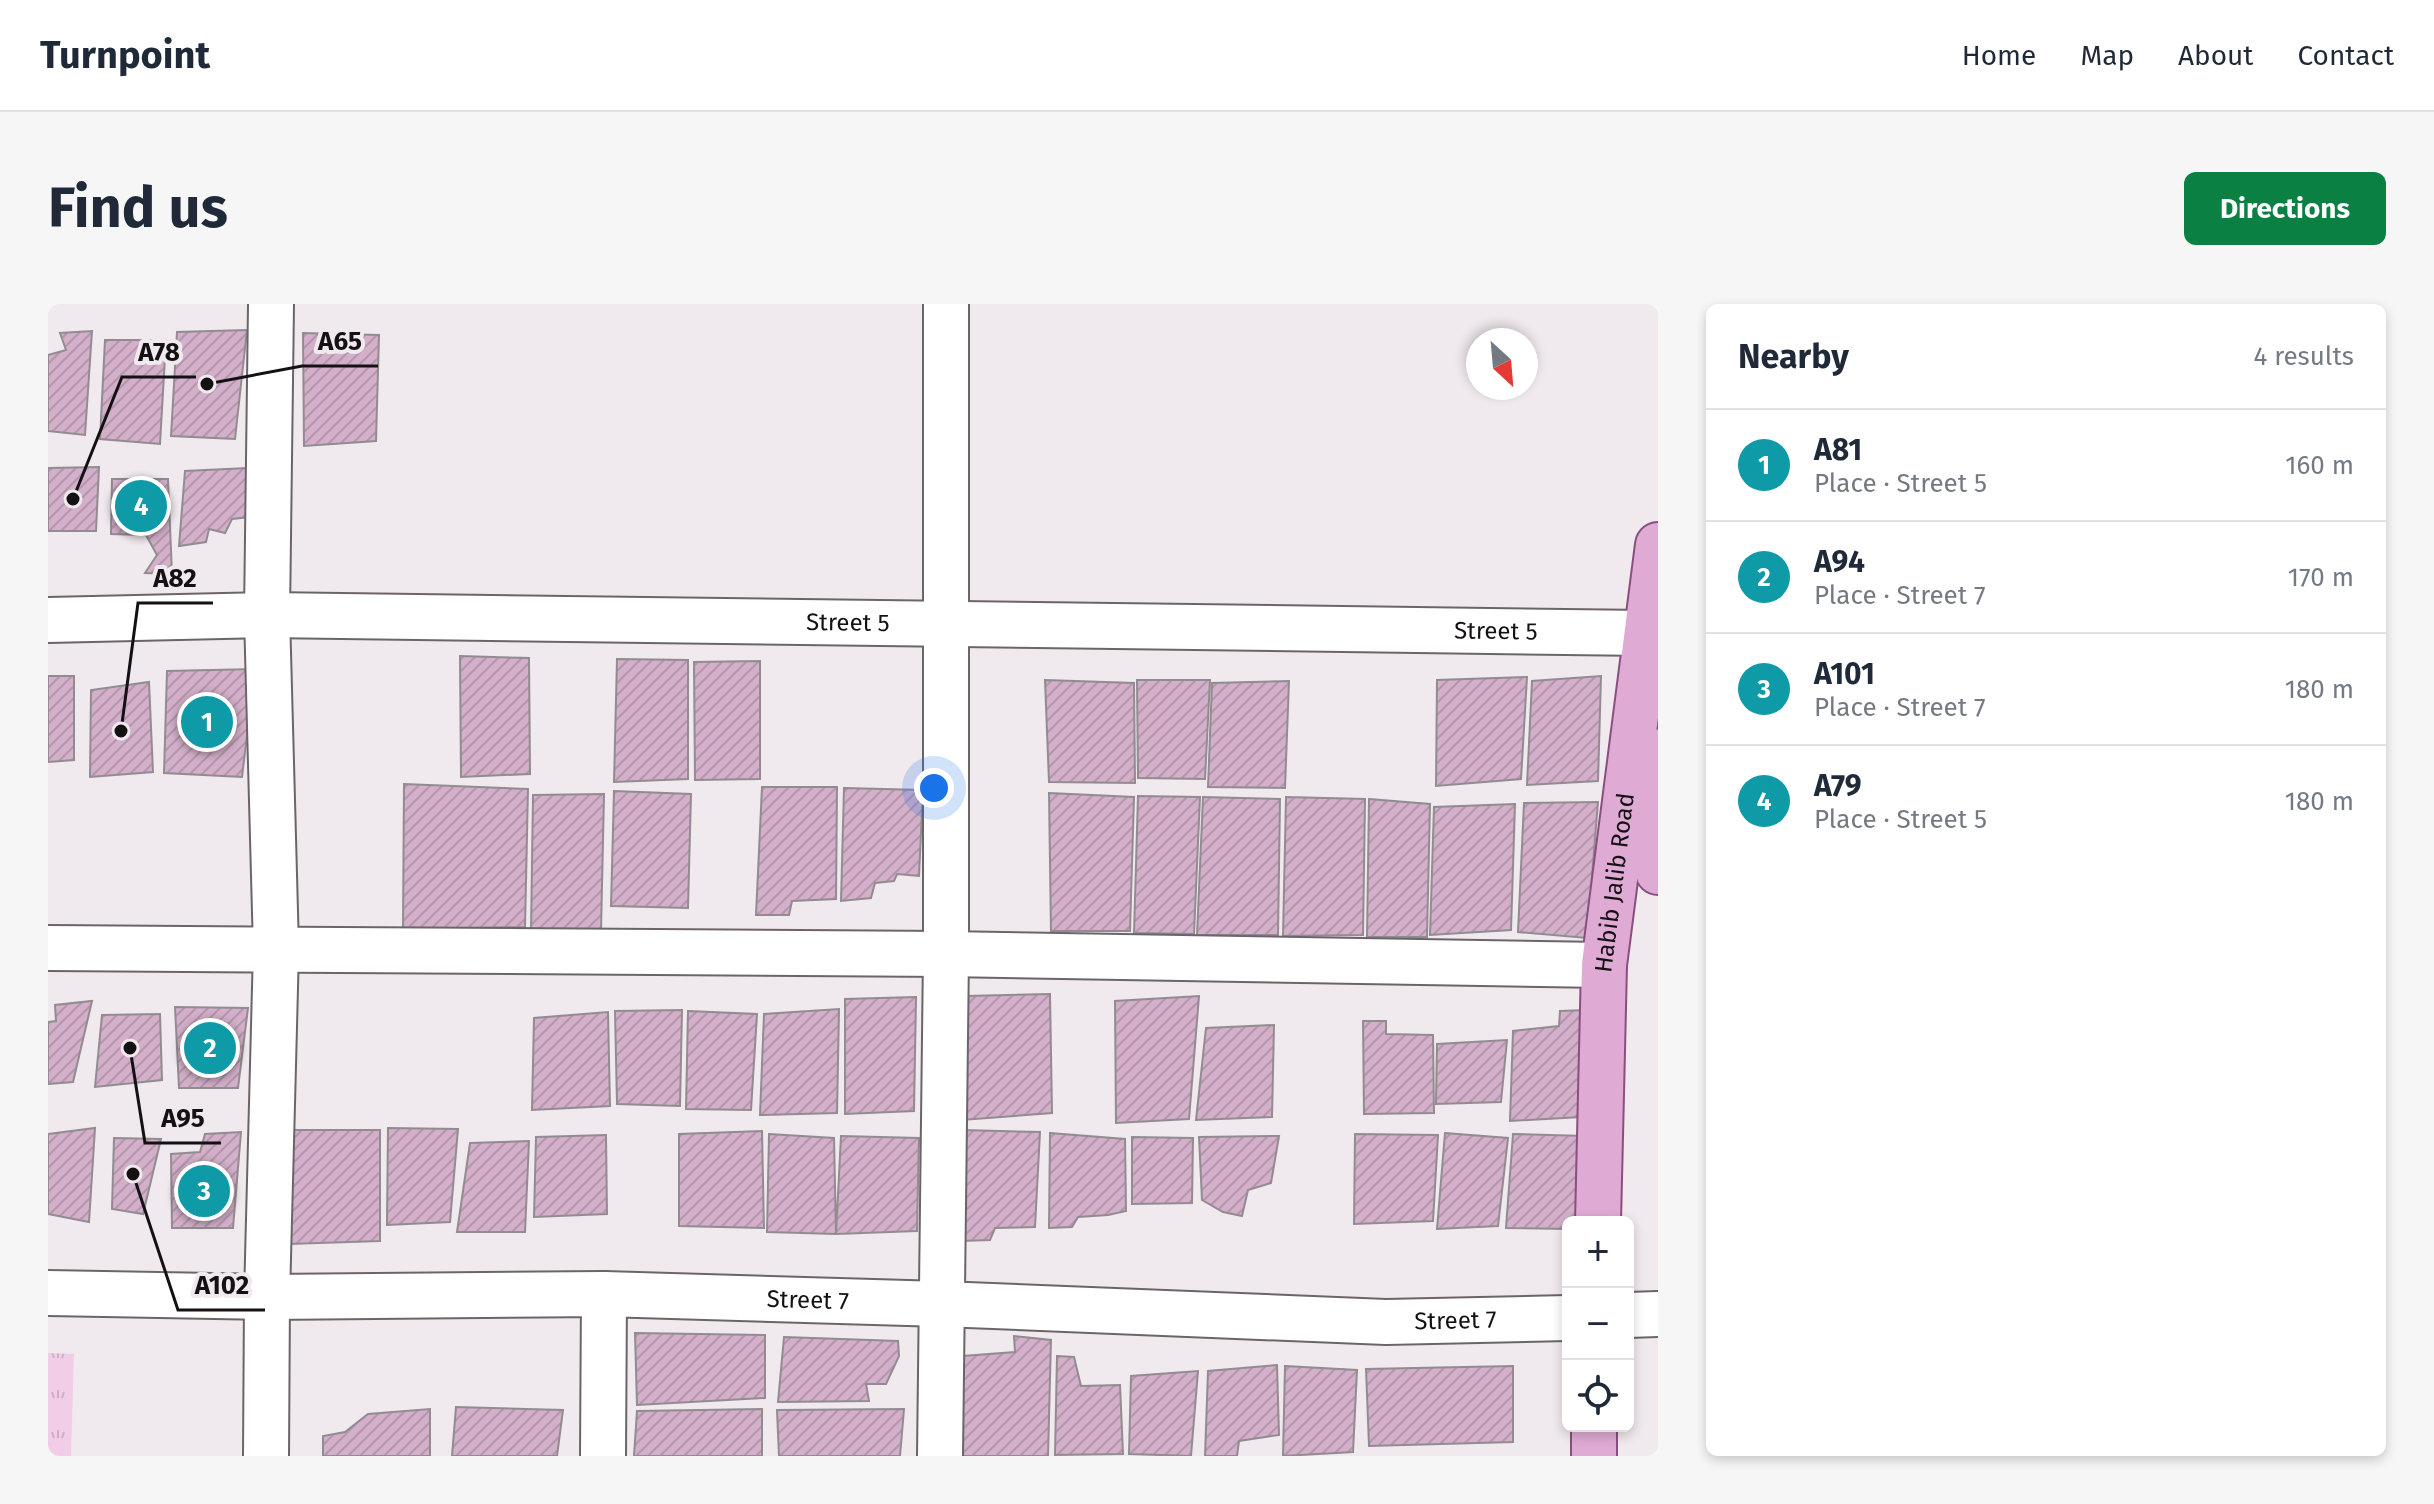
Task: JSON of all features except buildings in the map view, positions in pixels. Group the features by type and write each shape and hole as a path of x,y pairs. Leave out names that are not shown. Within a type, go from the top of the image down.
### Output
{"main road":[{"name":"Habib Jalib Road","path":"1598,1216 1604,965 1658,545"},
{"path":"1647,633 1658,872"},
{"path":"1594,1432 1594,1456"}],"street":[{"path":"266,1456 276,949 267,615 271,304"},
{"path":"940,1456 946,954 946,304"},
{"name":"Street 5","path":"48,620 267,615 1647,633"},
{"path":"48,948 946,954 1604,965"},
{"name":"Street 7","path":"48,1293 267,1297 604,1294 1386,1322 1562,1318"},
{"path":"603,1456 604,1294"},
{"path":"1634,1315 1658,1314"}],"green space":[{"path":"48,1353 74,1354 71,1456 48,1456"}],"place":[{"name":"A65","path":"207,384"},
{"name":"A78","path":"73,499"},
{"name":"A79","path":"141,506"},
{"name":"A81","path":"207,722"},
{"name":"A82","path":"121,731"},
{"name":"A95","path":"130,1048"},
{"name":"A94","path":"210,1048"},
{"name":"A102","path":"133,1174"},
{"name":"A101","path":"204,1191"}]}
